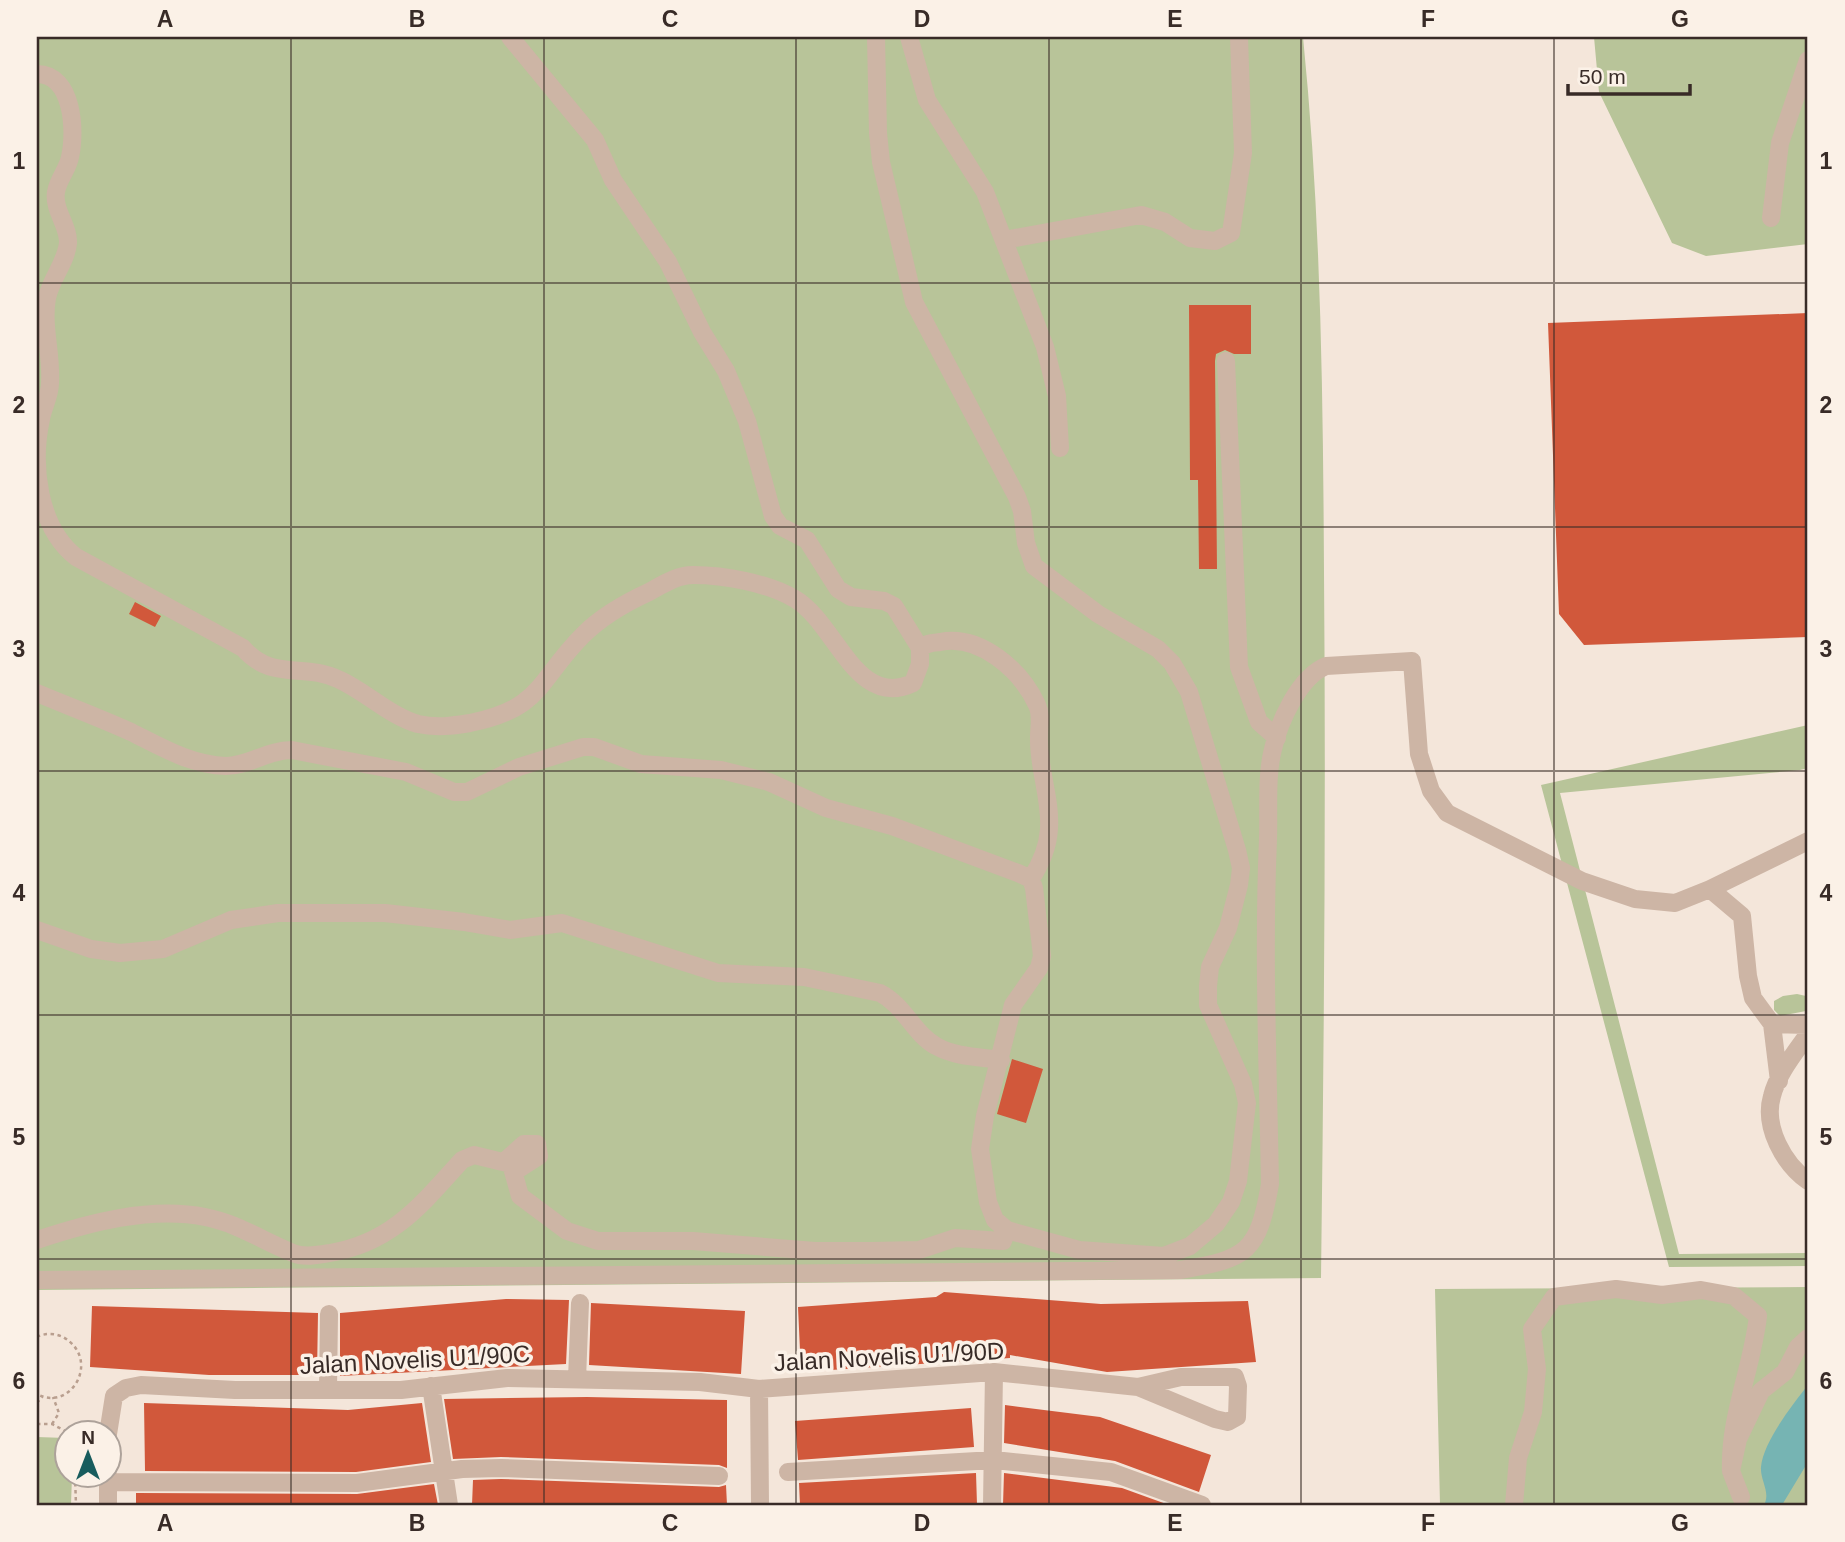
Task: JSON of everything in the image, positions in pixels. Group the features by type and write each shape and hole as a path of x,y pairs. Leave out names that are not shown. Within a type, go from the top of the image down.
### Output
{"street":[{"path":"37,74 49,76 59,82 69,106 71,128 70,161 56,195 68,242 47,298 50,382 40,419 38,472 51,532 76,557 243,648 263,666 320,673 338,679 404,719 437,727 450,727 506,715 528,701 582,636 601,619 627,602 677,578 691,575 768,588 796,599 821,623 849,662 881,688 890,690 913,683 920,664 920,648 894,606 884,601 852,597 838,589 807,540 780,526 773,516 747,421 732,383 668,261 613,180 595,140 510,37"},
{"path":"876,37 881,162 914,302 1017,497 1023,511 1026,543 1034,566 1098,614 1158,649 1172,663 1189,692 1241,868 1228,928 1210,967 1208,986 1209,1005 1243,1084 1247,1103 1238,1181 1231,1202 1216,1224 1190,1245 1164,1256 1079,1250 1007,1230 995,1220 988,1202 980,1149 985,1116 1002,1060 1013,1005 1039,968 1042,956 1038,909 1031,879 1041,860 1049,829 1040,760 1039,708 1021,680 985,648 948,640 920,648"},
{"path":"909,37 927,100 985,192 1045,347 1057,396 1060,449"},
{"path":"1004,240 1141,215 1165,222 1191,239 1215,241 1231,233 1243,153 1239,37"},
{"path":"1771,218 1780,143 1808,60"},
{"path":"1226,361 1239,667 1259,722 1277,738"},
{"path":"37,1280 1111,1271 1180,1270 1220,1264 1253,1244 1264,1218 1270,1184 1267,870 1272,750 1288,710 1308,680 1317,670 1326,666 1412,661 1419,754 1431,791 1447,813 1582,881 1634,899 1675,903 1808,841"},
{"path":"37,693 129,732 175,755 204,763 238,765 275,750 292,750 405,772 454,792 467,792 519,767 583,747 594,747 641,764 721,770 769,782 826,808 892,826 1031,879"},
{"path":"1710,889 1742,916 1754,998 1772,1024 1779,1082"},
{"path":"37,930 90,949 120,953 163,949 231,920 278,913 385,914 510,930 562,923 718,973 804,977 880,993 891,998 934,1046 965,1055 1002,1060"},
{"path":"1772,1024 1808,1025"},
{"path":"1808,1034 1771,1097 1772,1132 1793,1170 1808,1181"},
{"path":"37,1240 92,1222 162,1215 203,1216 263,1236 295,1254 318,1255 351,1250 368,1245 391,1231 470,1156 509,1167 520,1196 539,1212 567,1231 598,1241 693,1241 816,1251 883,1251 919,1250 955,1238 1003,1241 1007,1230"},
{"path":"1514,1505 1518,1458 1533,1412 1537,1369 1532,1329 1554,1297 1616,1289 1662,1295 1701,1290 1734,1296 1758,1315 1755,1342 1734,1420 1731,1471 1739,1501 1759,1505"},
{"path":"577,1379 580,1303"},
{"path":"328,1390 329,1314"},
{"path":"1731,1471 1738,1439 1761,1391 1785,1372 1798,1347 1808,1338"},
{"path":"992,1505 994,1372"},
{"name":"Jalan Novelis U1/90D","path":"760,1505 759,1389 994,1372 1138,1387 1215,1419 1228,1422 1237,1417 1238,1386 1235,1377 1181,1377 1138,1387"},
{"name":"Jalan Novelis U1/90C","path":"110,1420 114,1396 126,1388 141,1385 401,1390 507,1378 700,1382 759,1389"},
{"path":"432,1385 449,1505"},
{"path":"789,1472 994,1460 1111,1472 1202,1505"},
{"path":"122,1478 357,1483 501,1468 719,1476"}],"path":[{"path":"37,1337 58,1335 73,1343 81,1357 81,1374 73,1388 53,1397 37,1394"},
{"path":"37,1403 42,1397"},
{"path":"53,1397 59,1413 55,1420"},
{"path":"37,1418 38,1423 52,1424"}],"green space":[{"path":"37,37 1303,37 1314,171 1323,439 1325,837 1321,1278 37,1290"},
{"path":"1594,37 1808,37 1808,244 1706,256 1672,243 1599,92"},
{"path":"1808,725 1808,768 1560,793 1679,1254 1808,1253 1808,1266 1669,1267 1541,785"},
{"path":"1783,996 1806,996 1806,1011 1780,1016 1774,1010 1774,1001"},
{"path":"1808,1287 1808,1505 1440,1505 1435,1289"},
{"path":"37,1437 52,1438 52,1490 72,1490 71,1505 37,1505"}],"water":[{"path":"1808,1385 1808,1462 1782,1505 1764,1505 1766,1491 1761,1467 1767,1446"}],"building":[{"path":"1189,305 1251,305 1251,354 1234,354 1225,350 1216,354 1215,361 1217,569 1199,569 1198,480 1190,480"},
{"path":"1808,313 1808,637 1584,645 1559,614 1548,323"},
{"path":"135,602 161,616 155,627 129,614"},
{"path":"1012,1059 1043,1069 1026,1123 997,1114"},
{"path":"944,1292 1101,1304 1248,1301 1256,1362 1107,1372 1010,1355 1010,1358 801,1372 798,1307 936,1297"},
{"path":"506,1299 569,1300 566,1364 340,1376 340,1313"},
{"path":"591,1303 745,1311 741,1374 589,1365"},
{"path":"92,1306 318,1313 317,1375 209,1375 90,1367"},
{"path":"587,1397 727,1400 727,1468 719,1465 501,1457 453,1459 444,1399"},
{"path":"144,1403 348,1410 422,1403 431,1462 356,1472 145,1471"},
{"path":"1005,1405 1100,1417 1211,1455 1199,1492 1115,1461 1004,1443"},
{"path":"971,1408 974,1447 798,1460 795,1421"},
{"path":"976,1473 977,1505 800,1505 799,1483"},
{"path":"1004,1473 1122,1488 1169,1505 1003,1505"},
{"path":"473,1480 719,1487 726,1485 727,1505 472,1505"},
{"path":"434,1484 438,1505 136,1505 136,1493 357,1494"}]}
